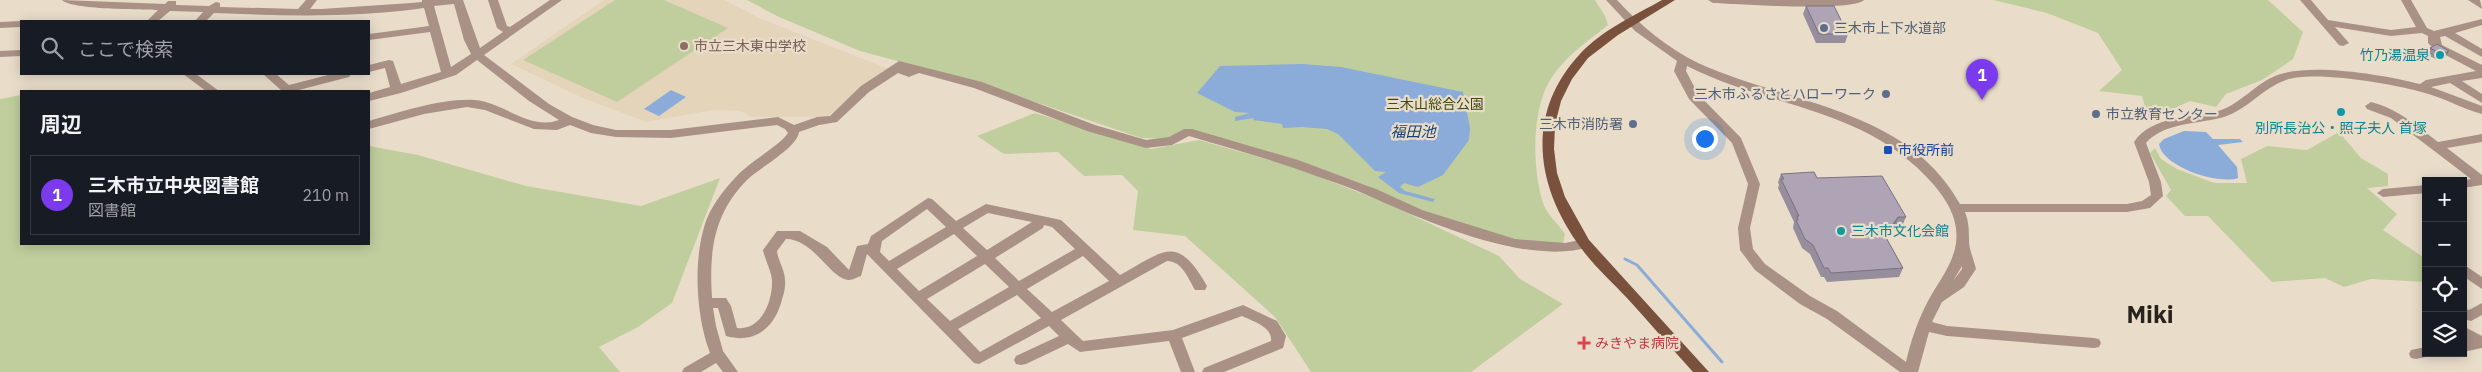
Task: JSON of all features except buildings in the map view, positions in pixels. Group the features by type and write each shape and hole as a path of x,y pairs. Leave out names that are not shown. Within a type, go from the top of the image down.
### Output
{"main road":[{"path":"1670,0 1606,38 1574,67 1557,94 1548,124 1547,159 1560,203 1585,244 1702,372"}],"street":[{"path":"67,0 94,4 218,4 302,15 365,12 427,2 457,0 477,55 569,121 621,134 654,135 778,121 789,126 794,132 789,140 755,166 737,183 722,203 710,228 706,267 709,330 718,355 731,372"},
{"path":"302,15 312,0"},
{"path":"493,0 502,28 512,31"},
{"path":"370,98 447,73 477,55 557,0"},
{"path":"1611,0 1631,22 1683,60 1730,80 1839,115 1894,140 1925,165 1956,208 1964,233 1963,240 1968,269 1959,284 1936,300 1924,325 1910,372 1832,315 1805,300 1768,272 1747,250 1744,228 1754,184 1737,141 1693,96 1680,71 1683,60"},
{"path":"1713,0 1828,3 1859,0"},
{"path":"2305,0 2343,43"},
{"path":"2406,0 2434,32 2482,54"},
{"path":"2474,0 2482,6"},
{"path":"427,2 447,73"},
{"path":"153,20 172,3"},
{"path":"201,20 218,4"},
{"path":"2323,22 2390,33 2434,32 2482,22"},
{"path":"0,25 20,24"},
{"path":"370,37 435,28"},
{"path":"2434,32 2434,43 2438,48 2482,72"},
{"path":"0,54 20,53"},
{"path":"370,68 389,63 397,90"},
{"path":"792,130 818,121 833,119 865,89 897,68 899,64 978,85 1091,128 1146,144 1172,141 1188,132 1294,163 1372,192 1417,214 1515,244 1565,248 1585,244"},
{"path":"2425,89 2426,84 2482,72"},
{"path":"1956,208 2128,208 2146,205 2157,196 2157,182 2143,154 2140,142 2143,136 2149,131 2229,112 2274,80 2286,75 2306,73 2331,75 2425,89 2482,110"},
{"path":"190,75 212,90"},
{"path":"270,75 288,90 341,75"},
{"path":"2451,79 2482,99"},
{"path":"370,125 458,104 479,104 536,127 564,124 569,121"},
{"path":"2371,106 2389,112 2482,181"},
{"path":"2436,146 2482,138"},
{"path":"2467,183 2482,181"},
{"path":"2383,193 2422,189"},
{"path":"1200,286 1181,258 1176,255 1165,256 1119,282 1051,319 979,358 873,253 873,248 876,239 928,202 955,227 1051,319 1069,337 1080,347 1174,335 1243,310 1272,325 1279,336 1278,344 1208,372"},
{"path":"889,268 986,208 1056,223 1119,282"},
{"path":"918,298 1038,225 1040,220"},
{"path":"708,304 721,302 724,306 727,324 731,332 740,334 754,332 766,325 771,315 779,284 770,250 782,234 795,234 822,250 843,273 849,275 856,272 862,249 873,248"},
{"path":"949,328 1085,249"},
{"path":"2467,272 2482,284"},
{"path":"2467,315 2471,316 2482,308"},
{"path":"1924,325 1947,331 2094,343"},
{"path":"2467,334 2482,343"},
{"path":"1174,335 1188,372"},
{"path":"1021,360 1069,337"},
{"path":"2467,346 2482,343"},
{"path":"689,372 718,355"}],"shaded area":[{"name":"市立三木東中学校","path":"604,0 725,0 759,18 889,69 827,117 750,117 741,111 713,110 646,122 583,98 511,64"}],"green space":[{"path":"615,0 664,0 728,28 617,102 523,60"},
{"name":"三木山総合公園","path":"747,0 1595,0 1608,25 1578,49 1558,69 1545,90 1540,105 1535,138 1539,189 1545,207 1565,234 1563,244 1513,240 1406,205 1366,185 1293,159 1189,129 1169,139 1141,138 976,82 860,51 779,17"},
{"path":"1993,0 2268,0 2303,32 2293,59 2262,80 2226,94 2216,107 2190,101 2149,120 2142,96 2099,91 2122,70 2098,33 2047,13"},
{"path":"20,95 20,245 370,245 370,146 418,155 526,186 641,206 720,178 672,303 638,327 599,347 620,372 0,372 0,99"},
{"path":"1035,113 1151,149 1199,140 1291,166 1384,202 1499,256 1520,279 1563,304 1471,372 1311,372 1275,317 1185,236 1133,230 1138,191 1122,175 1084,176 1058,152 1004,154 977,136"},
{"path":"2339,132 2361,158 2388,174 2388,186 2367,188 2397,214 2383,230 2422,256 2422,282 2371,279 2344,287 2325,278 2272,282 2208,216 2185,216 2166,196 2171,190 2150,153 2155,148 2161,159 2177,169 2214,183 2247,183 2241,159 2267,146 2307,150"}],"water":[{"name":"福田池","path":"1302,64 1341,67 1463,92 1470,128 1469,140 1443,175 1418,187 1404,183 1400,187 1405,191 1435,199 1433,202 1399,193 1378,177 1386,172 1375,171 1338,134 1327,129 1283,128 1282,124 1253,120 1254,118 1235,121 1235,117 1250,113 1235,112 1197,93 1220,66"},
{"path":"671,90 686,97 659,116 644,109"},
{"path":"2184,131 2206,132 2213,139 2240,139 2243,142 2218,145 2237,167 2238,178 2218,179 2205,176 2180,167 2170,160 2162,152 2159,144 2164,139"}],"waterway":[{"path":"1625,259 1637,265 1722,362"}],"place":[{"name":"三木市上下水道部","path":"1824,28"},
{"name":"市立三木東中学校","path":"684,46"},
{"name":"竹乃湯温泉","path":"2440,55"},
{"name":"三木市ふるさとハローワーク","path":"1886,94"},
{"name":"三木市立中央図書館","path":"1982,100"},
{"name":"別所長治公・照子夫人 首塚","path":"2341,112"},
{"name":"市立教育センター","path":"2096,114"},
{"name":"三木市消防署","path":"1633,124"},
{"name":"市役所前","path":"1888,150"},
{"name":"三木市文化会館","path":"1841,231"},
{"name":"みきやま病院","path":"1584,343"}],"district":[{"name":"Miki","path":"2150,315"}]}
